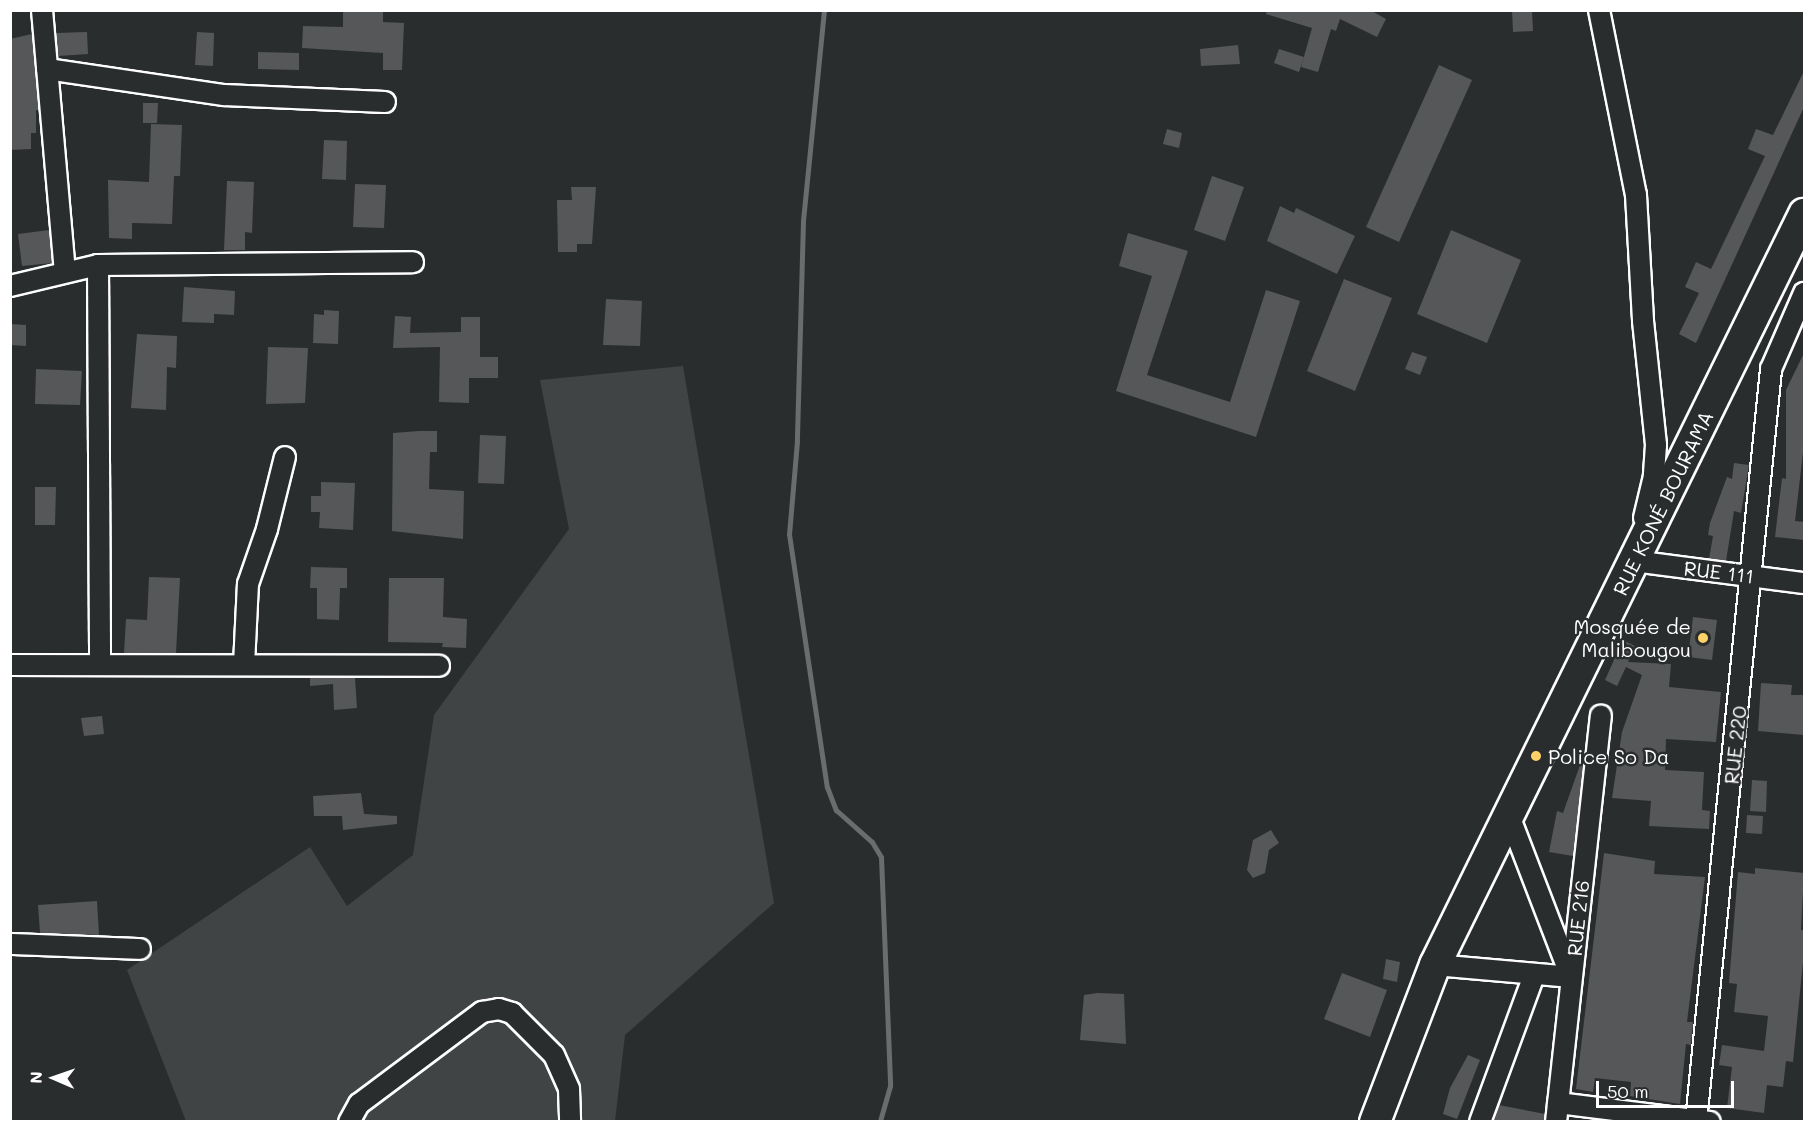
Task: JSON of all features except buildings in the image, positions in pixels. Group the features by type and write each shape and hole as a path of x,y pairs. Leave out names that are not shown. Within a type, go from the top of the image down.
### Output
{"highway":[{"name":"RUE KONÉ BOURAMA","path":"1375,1122 1435,965 1510,818 1804,214"}],"street":[{"path":"42,10 65,272"},
{"path":"1599,10 1636,195 1649,401 1655,424 1654,476 1634,561"},
{"path":"47,69 224,95 385,102"},
{"path":"10,286 98,266 413,262"},
{"path":"98,266 100,665"},
{"name":"RUE 220","path":"1701,1121 1772,369 1804,293"},
{"path":"244,665 248,584 267,529 285,457"},
{"name":"RUE 111","path":"1634,561 1804,583"},
{"path":"10,665 439,666"},
{"name":"RUE 216","path":"1557,1112 1601,715"},
{"path":"1435,965 1571,977 1510,818"},
{"path":"10,944 140,949"},
{"path":"1480,1122 1534,975"},
{"path":"349,1122 358,1104 482,1012 499,1009 512,1013 554,1055 568,1089 570,1122"},
{"path":"1557,1112 1701,1121"}],"shaded area":[{"path":"683,366 774,903 625,1035 615,1121 186,1121 127,970 310,847 347,906 413,855 434,715 569,529 540,380"}],"waterway":[{"path":"824,10 803,221 797,441 789,534 827,787 836,810 872,842 881,857 890,1086 880,1122"}],"place":[{"name":"Mosquée de Malibougou","path":"1703,638"},
{"name":"Police So Da","path":"1536,756"}]}
